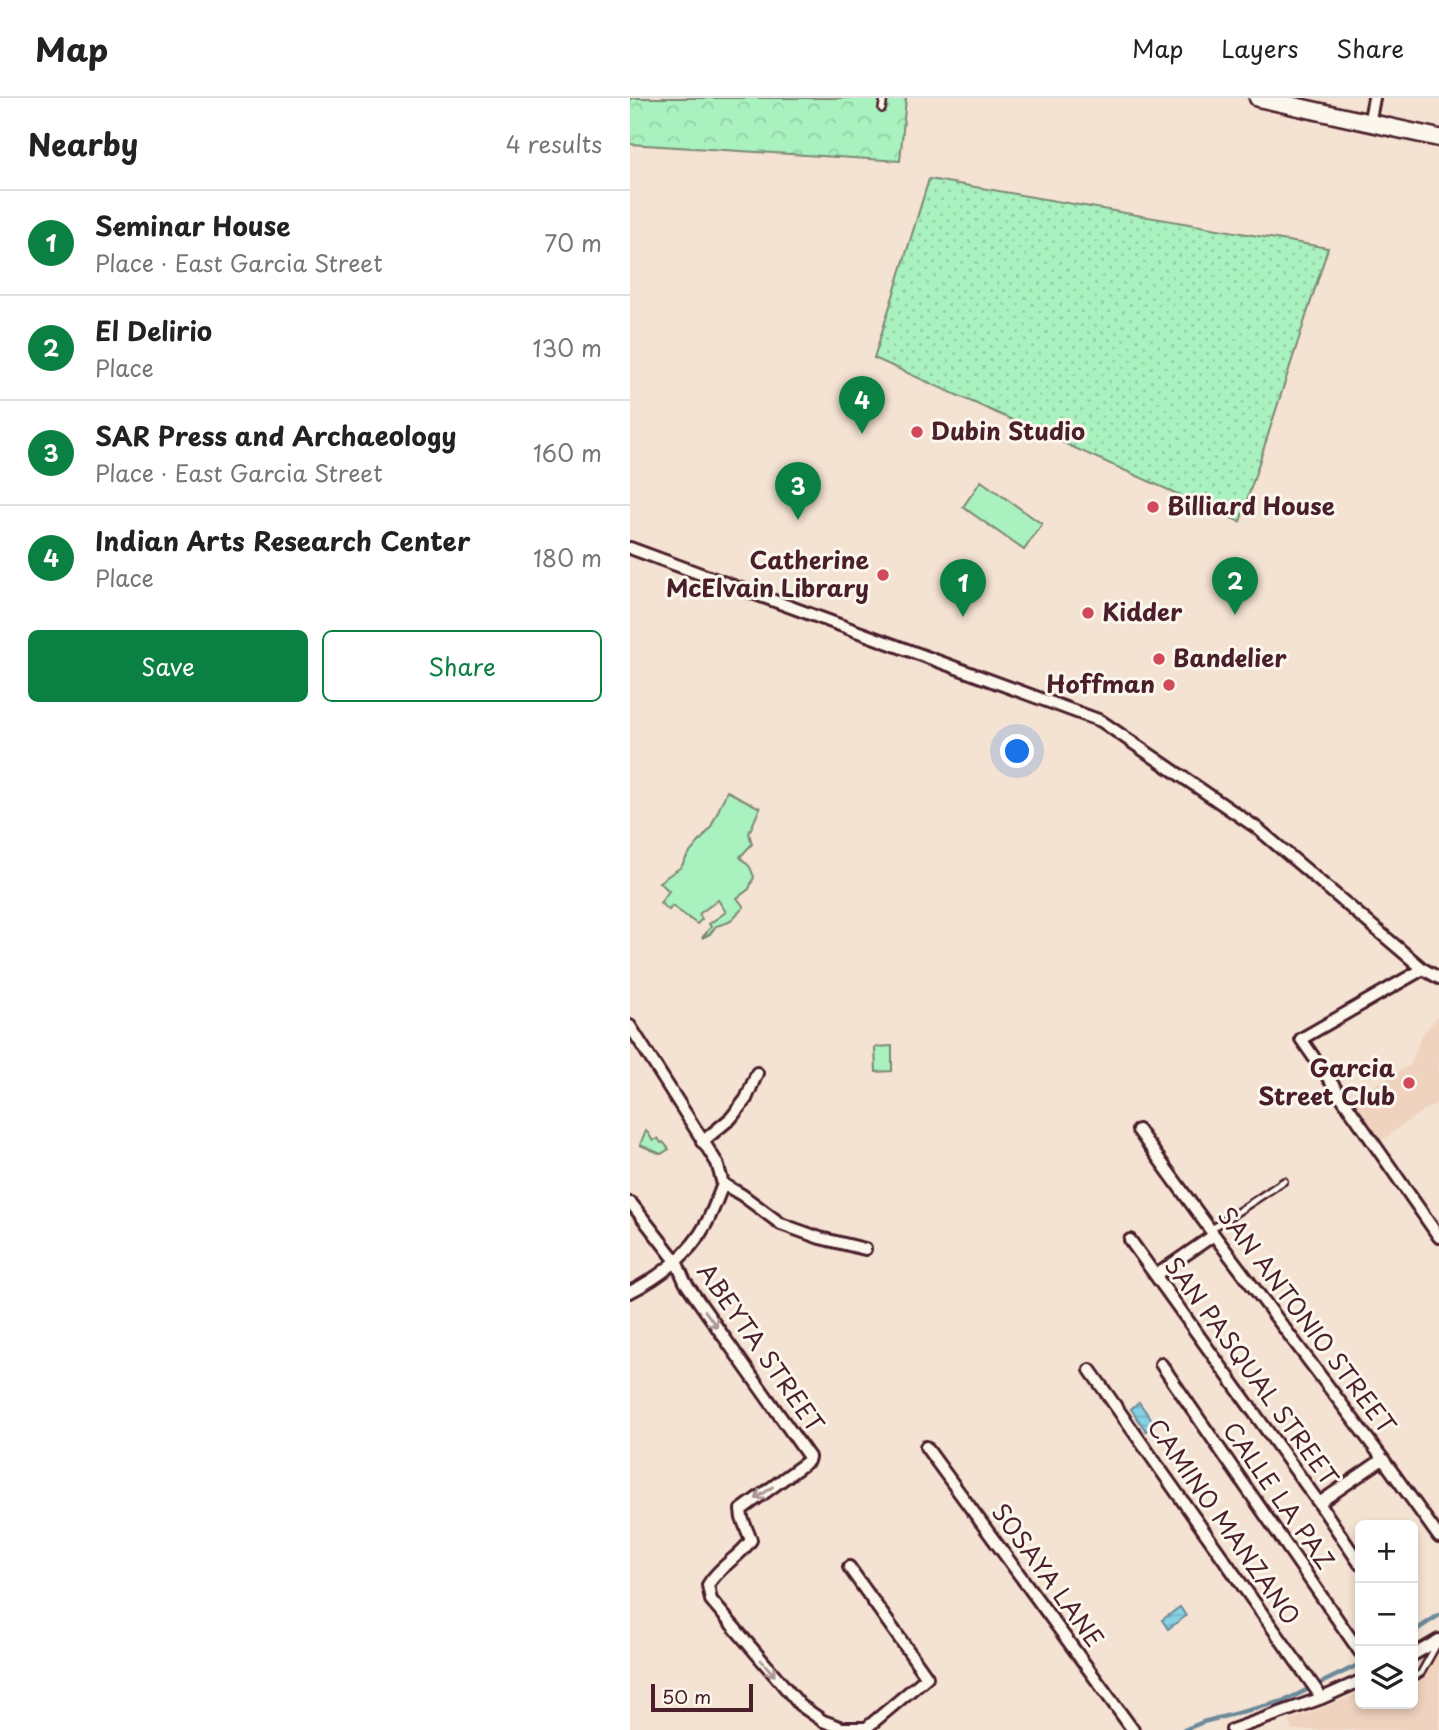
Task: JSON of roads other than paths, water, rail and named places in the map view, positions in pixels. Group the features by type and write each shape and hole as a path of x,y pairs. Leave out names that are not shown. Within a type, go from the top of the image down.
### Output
{"street":[{"path":"1258,98 1439,138"},
{"path":"1369,124 1374,98"},
{"path":"630,548 1101,720 1257,828 1423,969 1438,976"},
{"path":"1423,969 1301,1039 1439,1237"},
{"path":"630,1026 717,1163 723,1184 707,1223 694,1244 647,1283 630,1292"},
{"path":"702,1142 731,1118 746,1099 757,1073"},
{"name":"SAN ANTONIO STREET","path":"1139,1130 1439,1537"},
{"path":"723,1184 781,1224 820,1238 866,1249"},
{"name":"ABEYTA STREET","path":"631,1203 676,1261 685,1282 809,1457 808,1461 741,1510 751,1540 746,1548 716,1573 708,1585 711,1600 800,1705 823,1721 842,1728 867,1729"},
{"path":"1156,1275 1212,1232"},
{"name":"SAN PASQUAL STREET","path":"1129,1240 1355,1557"},
{"name":"CALLE LA PAZ","path":"1161,1364 1356,1646"},
{"name":"CAMINO MANZANO","path":"1090,1370 1322,1698"},
{"name":"SOSAYA LANE","path":"926,1447 1133,1730"},
{"path":"1319,1503 1383,1458"},
{"path":"849,1567 927,1677 867,1729"},
{"path":"1418,1652 1439,1640"},
{"path":"1232,1730 1355,1684"}],"lane":[{"path":"883,109 884,98"},
{"path":"1212,1232 1284,1181"},
{"path":"1418,1675 1439,1640"}],"water":[{"path":"1139,1402 1155,1425 1146,1431 1131,1409"},
{"path":"1180,1607 1186,1616 1168,1629 1162,1620"}],"waterway":[{"path":"1418,1629 1439,1615"},
{"path":"1184,1730 1203,1722 1284,1701 1355,1666"}],"place":[{"name":"Dubin Studio","path":"917,432"},
{"name":"Indian Arts Research Center","path":"862,434"},
{"name":"Billiard House","path":"1153,507"},
{"name":"SAR Press and Archaeology","path":"798,520"},
{"name":"Catherine McElvain Library","path":"883,575"},
{"name":"Kidder","path":"1088,613"},
{"name":"El Delirio","path":"1235,615"},
{"name":"Seminar House","path":"963,617"},
{"name":"Bandelier","path":"1159,659"},
{"name":"Hoffman","path":"1169,685"},
{"name":"Garcia Street Club","path":"1409,1083"}]}
